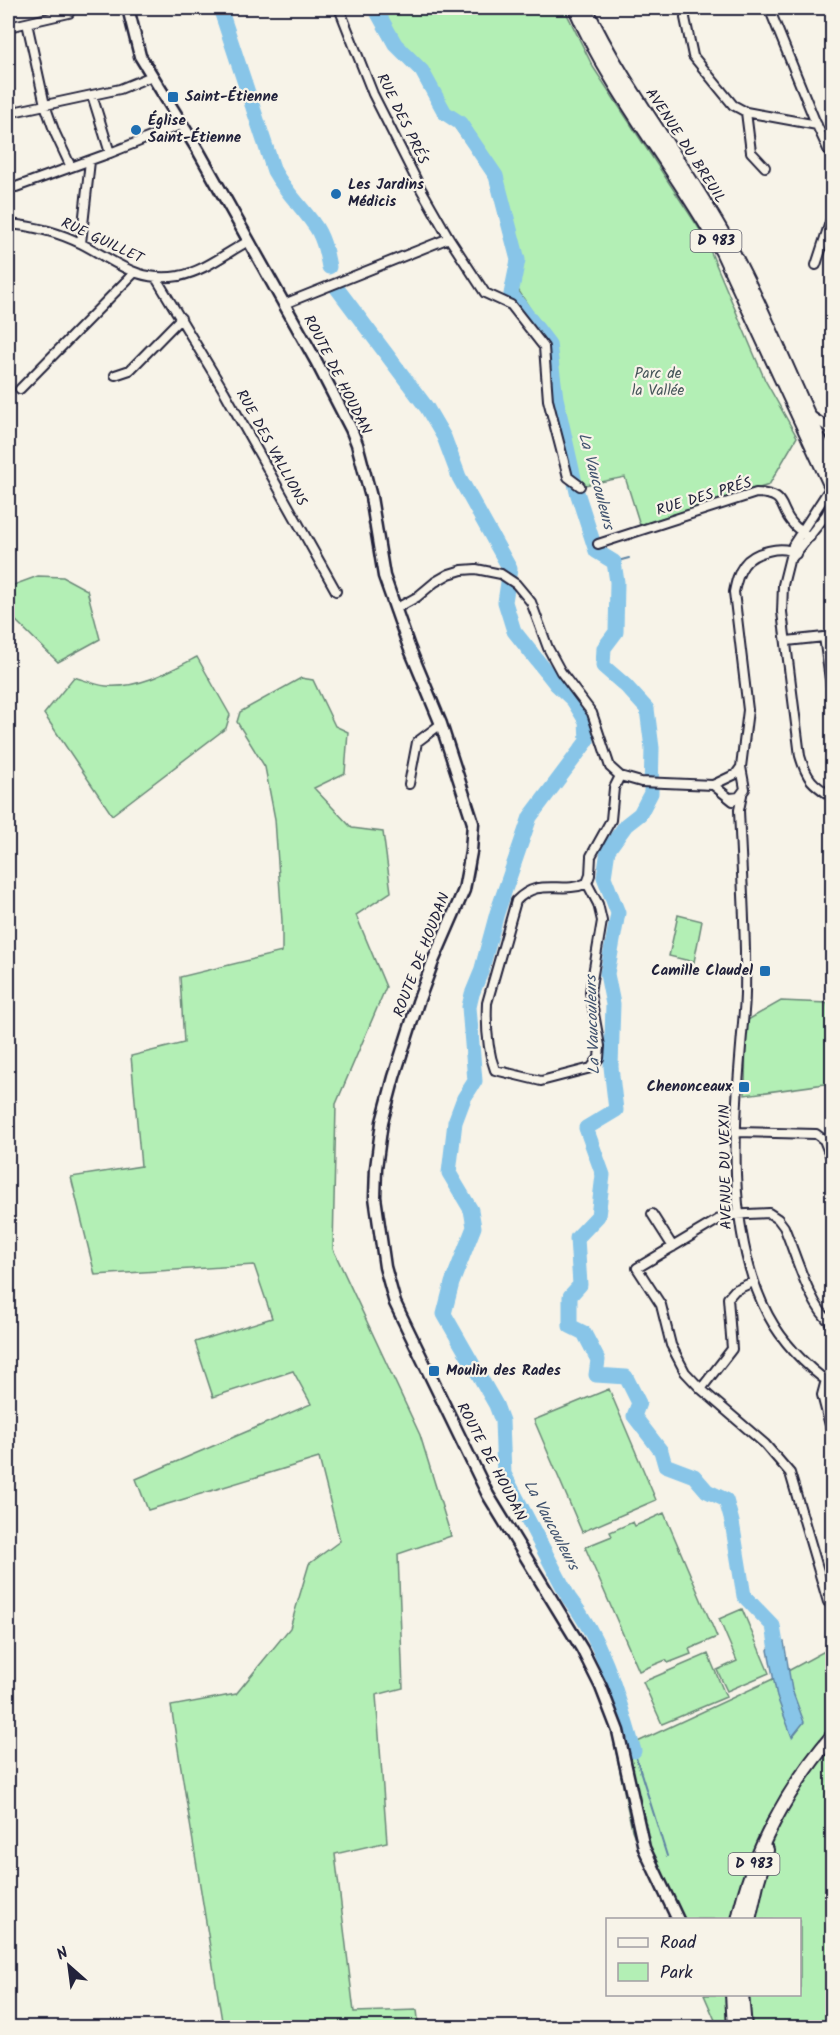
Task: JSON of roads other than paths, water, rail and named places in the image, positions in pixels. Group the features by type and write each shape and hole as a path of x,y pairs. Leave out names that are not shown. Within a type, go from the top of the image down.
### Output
{"main road":[{"name":"D 983","path":"575,8 609,74 722,252 832,486"},
{"name":"AVENUE DU BREUIL","path":"586,8 617,68 728,242 832,465"},
{"name":"D 983","path":"739,1918 754,1864 780,1812 807,1768 832,1736"},
{"name":"D 983","path":"749,1918 757,1884 780,1812"},
{"path":"732,1996 734,2028"},
{"path":"742,1996 745,2028"}],"street":[{"name":"ROUTE DE HOUDAN","path":"128,8 140,56 183,124 249,241 316,361 357,444 371,497 384,576 441,724 473,823 471,852 464,890 418,1002 382,1122 375,1197 384,1267 395,1303 484,1485 582,1649 601,1687 618,1731 644,1848 677,1918"},
{"name":"RUE DES PRÉS","path":"339,8 373,94 449,238 485,293 511,305 544,346 548,400 568,477 580,486"},
{"path":"686,8 693,57 733,105 746,112 817,125"},
{"path":"769,8 832,158"},
{"path":"8,25 14,26 69,13"},
{"path":"27,23 45,105 71,167"},
{"path":"8,113 120,89 152,76"},
{"path":"92,95 110,153"},
{"path":"746,112 751,152 765,167"},
{"path":"16,187 183,124"},
{"path":"81,243 90,161"},
{"path":"816,265 832,216"},
{"name":"RUE GUILLET","path":"8,224 45,229 81,243 134,273 156,278 194,272 249,241"},
{"path":"284,304 449,238"},
{"path":"20,389 134,273"},
{"name":"RUE DES VALLIONS","path":"156,278 336,591"},
{"path":"115,375 130,370 181,318"},
{"path":"809,414 832,430"},
{"path":"832,486 789,561 783,585 782,612 800,756 812,783 832,797"},
{"name":"RUE DES PRÉS","path":"598,544 756,493 775,496 782,503 794,526 806,534"},
{"path":"806,534 829,515 832,504"},
{"path":"730,798 742,795 745,789 741,767 748,710 734,592 737,576 745,563 757,555 773,551 793,552"},
{"path":"395,609 417,597 449,574 476,569 501,574 516,584 531,602 548,648 561,672 592,713 610,767 620,776 641,782 713,785 733,775 741,767"},
{"path":"787,640 824,637 832,694"},
{"path":"409,784 417,742 441,724"},
{"path":"733,775 744,783"},
{"path":"587,883 598,904 602,921 590,992 600,1046 599,1058 591,1068 541,1081 495,1070 490,1058 487,1003 516,901 524,892 536,887 578,887 587,883 591,856 611,820 614,788 620,776"},
{"path":"723,780 721,786 723,792"},
{"path":"713,785 730,798 739,810"},
{"name":"AVENUE DU VEXIN","path":"742,795 739,810 745,928 745,986 738,1079 737,1132 741,1237 753,1282 768,1316 795,1352 829,1382"},
{"path":"737,1132 816,1134 824,1140 832,1160"},
{"path":"832,1324 814,1302 784,1227 769,1213 726,1215 637,1268 660,1305 671,1345 685,1372 701,1389 765,1444 790,1473 828,1602 832,1603"},
{"path":"652,1214 673,1247"},
{"path":"701,1389 732,1348 728,1298 735,1290 753,1282"},
{"path":"829,1382 822,1395 832,1433"}],"water":[{"path":"773,1642 784,1642 792,1690 804,1722 792,1737 777,1697 768,1650"}],"waterway":[{"name":"La Vaucouleurs","path":"220,8 274,171 319,233 329,267"},
{"name":"La Vaucouleurs","path":"375,8 395,44 422,71 445,113 460,123 496,176 518,260 511,294 549,344 556,398 577,492 596,551 614,562 617,582 616,632 604,648 603,666 647,709 652,748 651,793 640,814 626,825 608,850 604,877 618,913 607,974 613,1004 611,1067 616,1110 586,1128 603,1175 598,1216 577,1238 580,1285 570,1296 570,1326 584,1333 598,1360 596,1375 626,1377 639,1403 634,1416 661,1451 665,1465 694,1476 707,1491 726,1500 732,1522 744,1596 773,1626 779,1662"},
{"name":"La Vaucouleurs","path":"336,287 427,408 444,437 459,477 510,569 505,602 514,631 556,684 573,700 586,721 587,741 530,817 472,994 469,1007 475,1081 464,1098 455,1122 449,1173 471,1210 474,1227 452,1283 444,1314 496,1405 502,1421 504,1474 569,1598 592,1633 601,1652 616,1690 634,1751"},
{"path":"614,562 629,558"},
{"path":"634,1751 667,1856"}],"place":[{"name":"Saint-Étienne","path":"173,97"},
{"name":"Église Saint-Étienne","path":"136,130"},
{"name":"Les Jardins Médicis","path":"336,194"},
{"name":"Camille Claudel","path":"765,971"},
{"name":"Chenonceaux","path":"744,1087"},
{"name":"Moulin des Rades","path":"434,1371"}],"park label":[{"name":"Parc de la Vallée","path":"658,382"}]}
